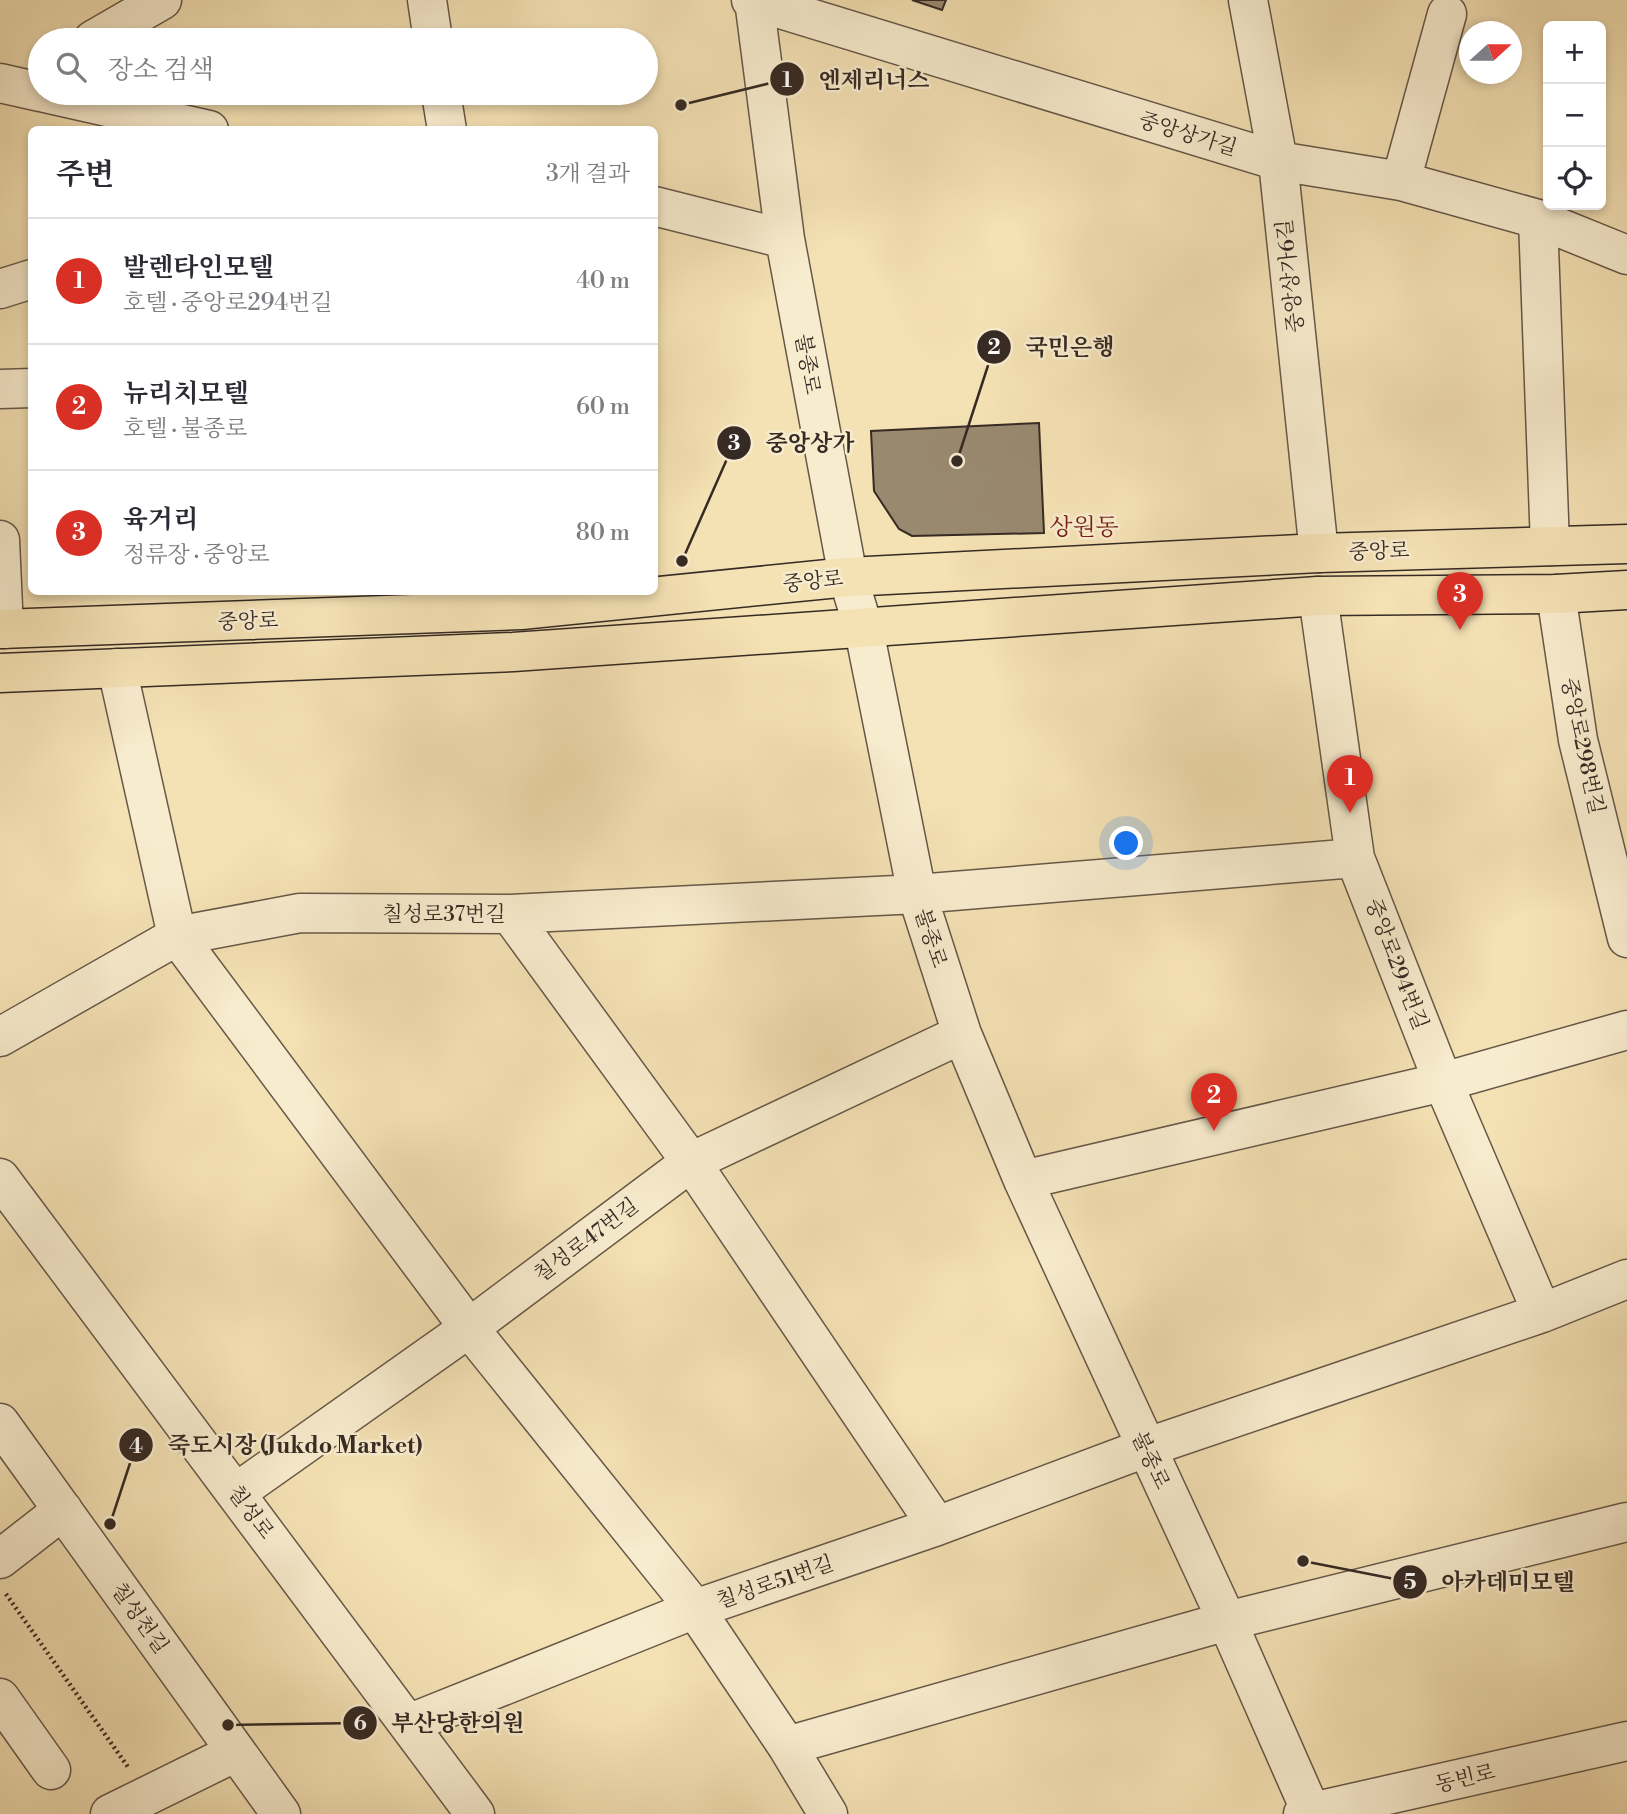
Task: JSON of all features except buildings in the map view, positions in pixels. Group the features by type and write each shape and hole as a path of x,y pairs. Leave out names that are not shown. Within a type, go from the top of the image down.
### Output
{"main road":[{"name":"중앙로","path":"658,591 848,577 1319,553 1627,544"},
{"name":"중앙로","path":"0,673 513,652 864,630 1318,596 1556,594 1627,590"},
{"name":"중앙로","path":"2,629 601,595"}],"street":[{"path":"114,28 162,0"},
{"path":"427,0 431,28"},
{"name":"중앙상가길","path":"753,0 1278,162 1401,181 1538,219 1627,255"},
{"name":"불종로","path":"753,0 785,239 848,577 864,630 917,894 962,1034 1023,1180 1227,1621 1309,1813"},
{"name":"중앙상가6길","path":"1248,0 1278,162 1319,553"},
{"path":"1401,181 1448,5"},
{"path":"108,105 193,126"},
{"path":"443,105 446,126"},
{"path":"658,207 785,239"},
{"path":"1538,219 1550,546"},
{"path":"0,289 28,280"},
{"path":"0,389 28,388"},
{"path":"0,540 2,629"},
{"name":"중앙로298번길","path":"1556,594 1578,740 1627,938"},
{"name":"중앙로294번길","path":"1318,596 1355,858 1443,1082 1542,1313"},
{"path":"117,668 177,936 469,1328 695,1609 787,1746 828,1814"},
{"name":"칠성로37번길","path":"0,1037 177,936 300,913 510,914 917,894 1355,858"},
{"path":"510,914 691,1162 937,1526"},
{"path":"1023,1180 1443,1082 1627,1030"},
{"name":"칠성로47번길","path":"237,1492 469,1328 691,1162 962,1034"},
{"name":"칠성로","path":"0,1178 475,1814"},
{"name":"칠성로51번길","path":"408,1724 695,1609 937,1526 1145,1448 1542,1313 1627,1279"},
{"name":"칠성천길","path":"0,1423 281,1814"},
{"path":"0,1559 63,1510"},
{"path":"787,1746 1227,1621 1627,1522"},
{"path":"0,1698 51,1770"},
{"name":"동빈로","path":"1309,1813 1627,1741"},
{"path":"110,1814 236,1752"}],"path":[{"path":"0,1586 148,1796"}],"place":[{"name":"엔제리너스","path":"681,105"},
{"name":"국민은행","path":"957,461"},
{"name":"중앙상가","path":"682,561"},
{"name":"육거리","path":"1460,630"},
{"name":"발렌타인모텔","path":"1350,813"},
{"name":"뉴리치모텔","path":"1214,1131"},
{"name":"죽도시장 (Jukdo Market)","path":"110,1524"},
{"name":"아카데미모텔","path":"1303,1561"},
{"name":"부산당한의원","path":"228,1725"}],"district":[{"name":"상원동","path":"1084,527"}]}
